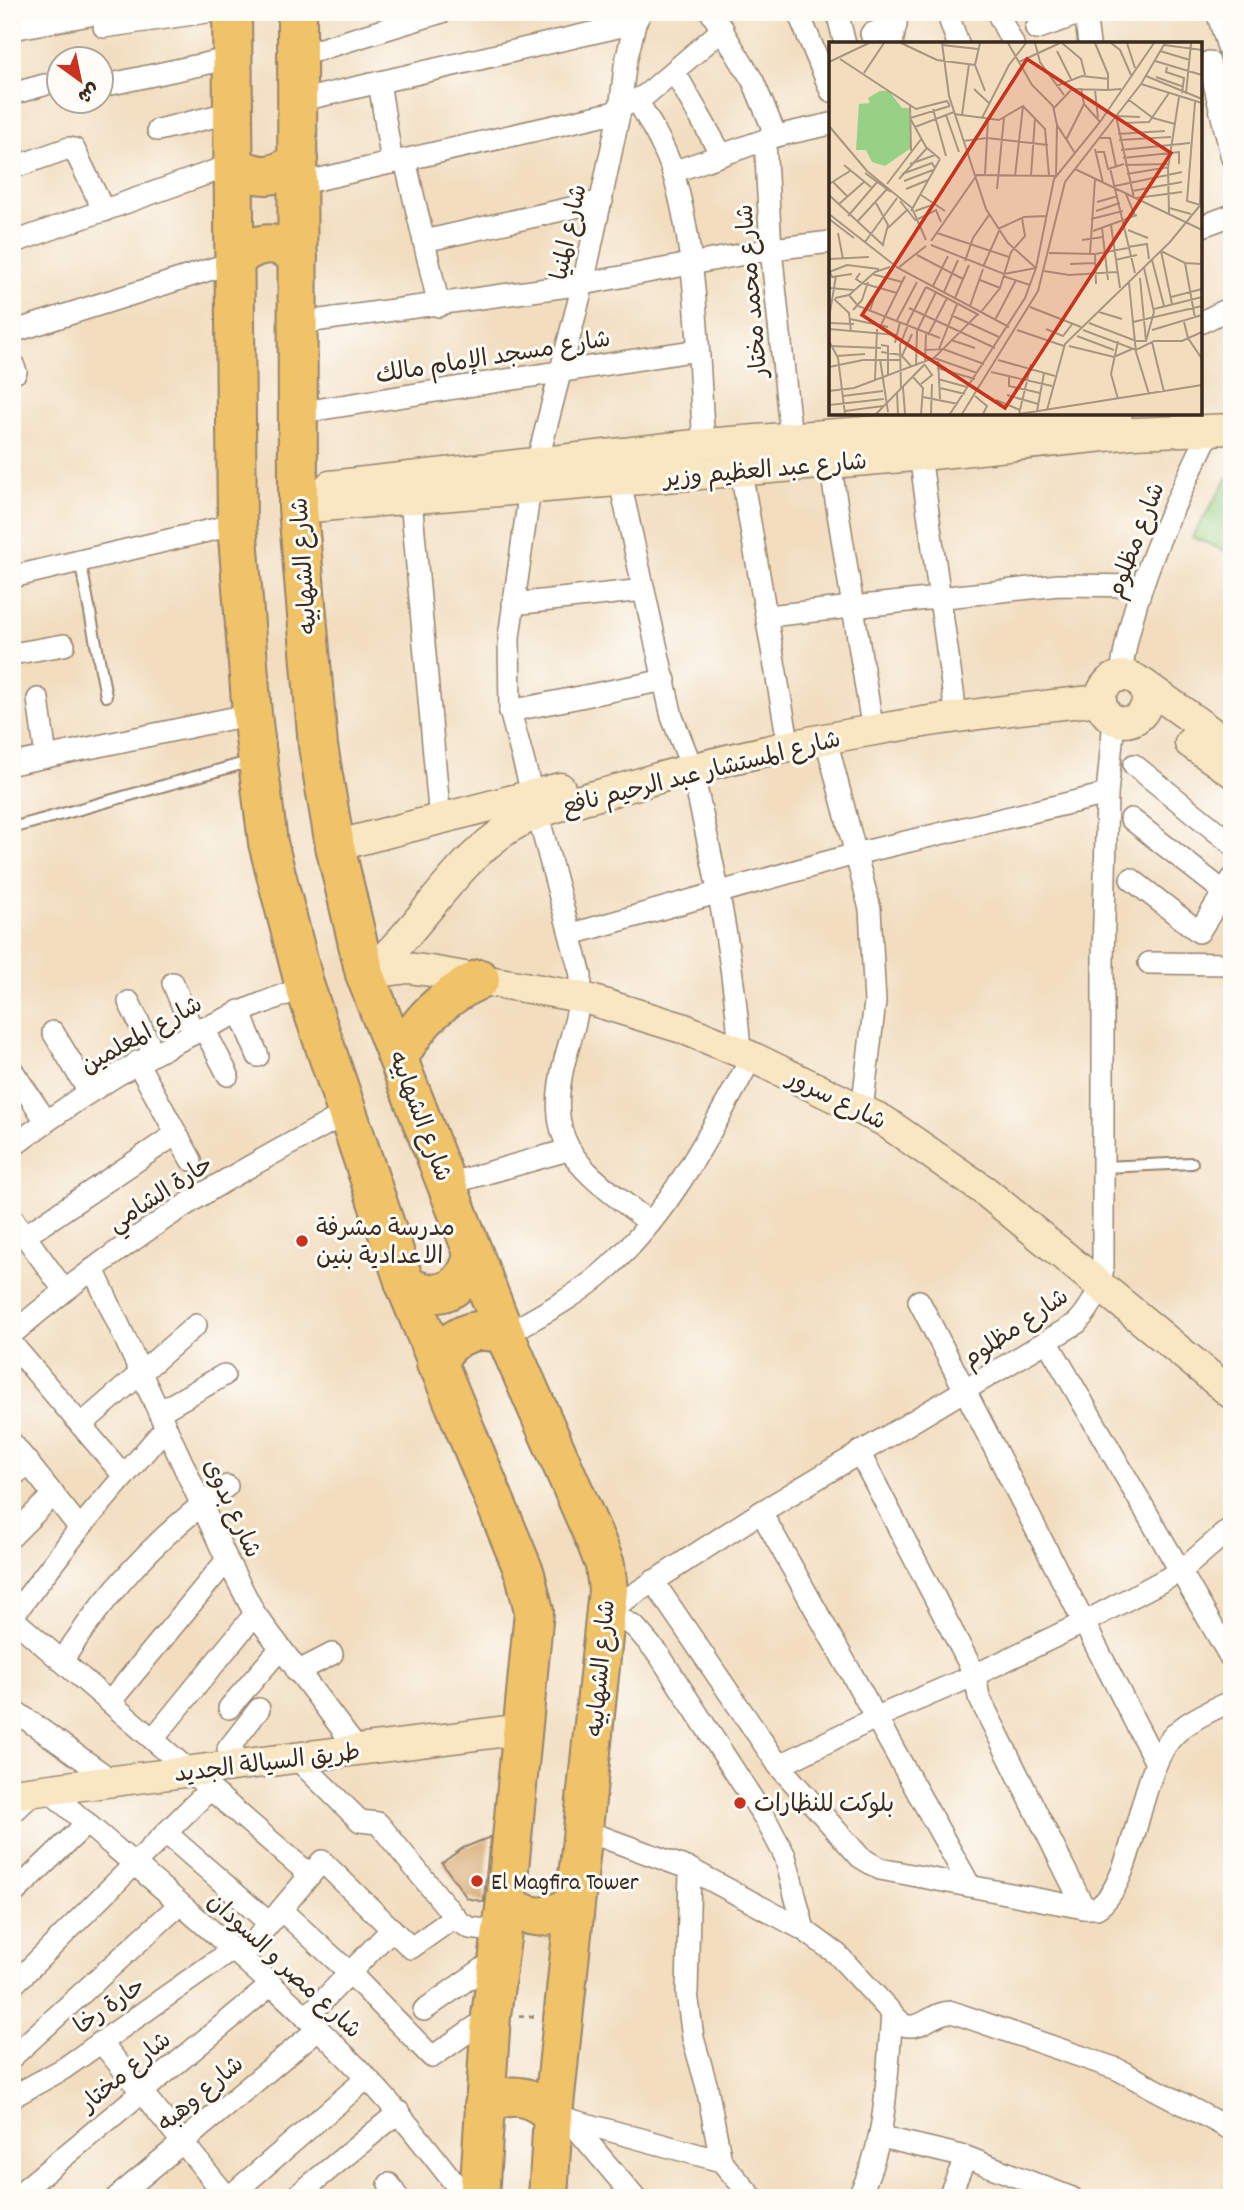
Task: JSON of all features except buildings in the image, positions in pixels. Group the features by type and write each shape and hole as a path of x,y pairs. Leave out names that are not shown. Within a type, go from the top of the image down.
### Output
{"highway":[{"path":"232,12 237,524 252,714 268,843 305,987 405,1284 531,1592 533,1630 491,2016 479,2198"},
{"name":"شارع الشهابيه","path":"298,12 298,499 318,746 335,846 365,974 505,1335 605,1565 608,1611 562,2017 562,2119 548,2198"},
{"path":"234,164 246,173 260,177 288,170 298,172"},
{"path":"234,262 243,253 265,243 289,249 299,257"},
{"path":"399,1057 424,1018 450,996 480,979"},
{"path":"405,1284 418,1293 433,1295 449,1292 466,1276 473,1254"},
{"path":"436,1364 447,1346 464,1334 485,1330 505,1335"},
{"path":"502,1930 526,1915 551,1917 574,1903"},
{"path":"484,2105 508,2096 521,2096 533,2099 562,2119"}],"street":[{"path":"12,29 207,12"},
{"path":"298,56 442,12"},
{"path":"798,12 829,86"},
{"path":"837,12 844,42"},
{"path":"997,12 1012,42"},
{"path":"1036,29 1084,12 1089,42"},
{"path":"1217,12 1232,57 1205,63 1230,148"},
{"path":"954,14 958,42"},
{"path":"298,101 379,82 595,22 638,18"},
{"name":"شارع المنيا","path":"568,1150 558,1127 558,1086 581,998 581,975 510,711 509,637 534,476 602,201 629,105 625,66 638,18"},
{"path":"298,172 398,162 629,105 674,71 718,18"},
{"name":"شارع محمد مختار","path":"718,18 754,81 770,138 771,249 792,438"},
{"path":"871,34 895,27"},
{"path":"116,83 232,58"},
{"path":"674,71 721,154"},
{"path":"379,82 398,162 424,242 439,306"},
{"path":"12,94 44,85"},
{"path":"629,105 673,172 689,263 704,444"},
{"path":"158,130 233,112"},
{"path":"673,172 770,138 829,124"},
{"path":"12,168 69,148 74,149 104,211"},
{"path":"12,243 234,164"},
{"path":"424,242 602,201"},
{"path":"1202,226 1232,215"},
{"path":"299,323 439,306 583,284 771,249 829,242"},
{"path":"12,332 234,262"},
{"path":"1202,322 1232,307"},
{"name":"شارع مسجد الإمام مالك","path":"296,412 698,350"},
{"name":"شارع عبد العظيم وزير","path":"298,499 534,476 620,482 741,471 879,443 961,419 1066,415"},
{"name":"شارع عبد العظيم وزير","path":"298,499 411,499 704,444 792,438 879,443 1133,433 1219,419"},
{"name":"شارع مظلوم","path":"608,1611 761,1512 1077,1323 1091,1307 1100,1287 1103,1267 1103,960 1107,794 1142,586 1176,502 1219,419"},
{"path":"879,443 939,598 954,699"},
{"path":"870,713 854,607 879,443"},
{"path":"741,471 786,730"},
{"path":"505,1335 560,1304 600,1276 650,1223 687,1172 746,1054 720,893 689,762 672,717 620,482"},
{"path":"411,499 440,821"},
{"path":"12,577 237,524"},
{"path":"768,616 1059,585 1142,586"},
{"path":"513,604 644,590"},
{"path":"12,654 64,645"},
{"path":"510,711 664,680"},
{"path":"1122,695 1232,747"},
{"path":"1122,695 1232,772"},
{"name":"شارع المستشار عبد الرحيم نافع","path":"335,846 440,821 534,805 689,762 786,730 870,713 954,699 1122,695"},
{"name":"شارع المستشار عبد الرحيم نافع","path":"689,762 1001,710 1122,695"},
{"path":"37,699 46,757"},
{"path":"12,764 252,714"},
{"path":"826,739 870,909 875,1002 862,1110"},
{"path":"1134,765 1232,844"},
{"path":"572,934 855,854 1107,794"},
{"name":"شارع المستشار عبد الرحيم نافع","path":"365,974 402,941 436,895 482,848 511,827 534,805"},
{"path":"1131,819 1228,885 1199,932 1131,879"},
{"path":"1149,962 1232,964"},
{"name":"شارع سرور","path":"365,974 408,968 581,998 682,1028 746,1054 862,1110 905,1133 985,1191 1232,1394"},
{"path":"173,983 198,1029 228,1075"},
{"name":"شارع المعلمين","path":"12,1147 46,1121 145,1057 239,1011 305,987"},
{"path":"129,1002 145,1057 176,1134 191,1160"},
{"path":"239,1011 258,1056"},
{"path":"53,1032 89,1092"},
{"path":"12,1070 46,1121"},
{"name":"حارة الشامي","path":"12,1334 64,1290 204,1194 348,1112"},
{"path":"25,1236 176,1134"},
{"path":"448,1184 568,1150 583,1169 650,1223"},
{"path":"12,1218 64,1290"},
{"name":"شارع بدوى","path":"93,1269 227,1560 255,1614 358,1751"},
{"path":"919,1301 1156,1763"},
{"path":"81,1425 196,1325"},
{"path":"1047,1341 1232,1660"},
{"path":"12,1344 124,1476"},
{"path":"224,1375 163,1420 124,1476 80,1528 12,1617 200,1780 316,1868 414,1948 455,1917"},
{"path":"12,1443 80,1528"},
{"path":"859,1452 975,1675 979,1697 1084,1908"},
{"path":"12,1478 29,1463"},
{"path":"62,1661 121,1578 163,1534 227,1486"},
{"path":"12,1536 54,1494"},
{"path":"761,1512 969,1884"},
{"path":"779,1766 877,1717 975,1675 1083,1623 1181,1571 1232,1527"},
{"path":"110,1702 227,1560"},
{"path":"653,1581 779,1766 868,1863 888,1870 1084,1908 1097,1908 1111,1892 1127,1856 1156,1763 1176,1732 1232,1701"},
{"path":"608,1611 635,1627 660,1656 766,1820 785,1856 804,1930"},
{"path":"152,1739 255,1614"},
{"path":"229,1708 280,1649"},
{"path":"297,1672 332,1654"},
{"path":"12,1709 113,1782"},
{"path":"247,1765 228,1749 258,1709"},
{"name":"طريق السيالة الجديد","path":"32,1792 113,1782 200,1780 247,1765 522,1730"},
{"path":"296,1758 360,1821 378,1823 455,1917 470,1928 502,1930"},
{"path":"12,1986 166,1833 200,1780"},
{"path":"12,1813 32,1792"},
{"name":"شارع مصر و السودان","path":"32,1792 87,1823 271,1985 399,2112 466,2198"},
{"path":"12,1895 87,1823"},
{"path":"583,1830 690,1869 804,1930 837,1954 892,2015 909,2027 922,2024 947,2011 976,2020 1117,2069 1232,2130"},
{"path":"166,1833 350,1973 432,2057 491,2016"},
{"name":"حارة رخا","path":"12,2097 52,2076 236,1953 275,1917 316,1868"},
{"path":"690,1869 687,1993 693,2038 707,2087 721,2161 753,2198"},
{"path":"12,2057 180,1904"},
{"name":"شارع وهبه","path":"116,2198 183,2142 312,2024 350,1973 392,1929"},
{"path":"424,2010 502,1930"},
{"name":"شارع مختار","path":"14,2198 271,1985"},
{"path":"858,2198 872,2172 881,2137 892,2015"},
{"path":"101,2042 228,2198 367,2078"},
{"path":"294,2198 399,2112"},
{"path":"562,2119 721,2161"},
{"path":"562,2119 635,2198"},
{"path":"881,2137 966,2157 1072,2198"},
{"path":"948,2198 966,2157"}],"lane":[{"path":"80,560 106,695"},
{"path":"12,828 257,760"},
{"path":"1104,1167 1192,1163"}],"path":[{"path":"491,2016 562,2017"}],"green space":[{"path":"1232,471 1232,554 1192,537"}],"place":[{"name":"مدرسة مشرفة الاعدادية بنين","path":"302,1241"},
{"name":"بلوكت للنظارات","path":"740,1803"},
{"name":"El Magfira Tower","path":"477,1881"}]}
